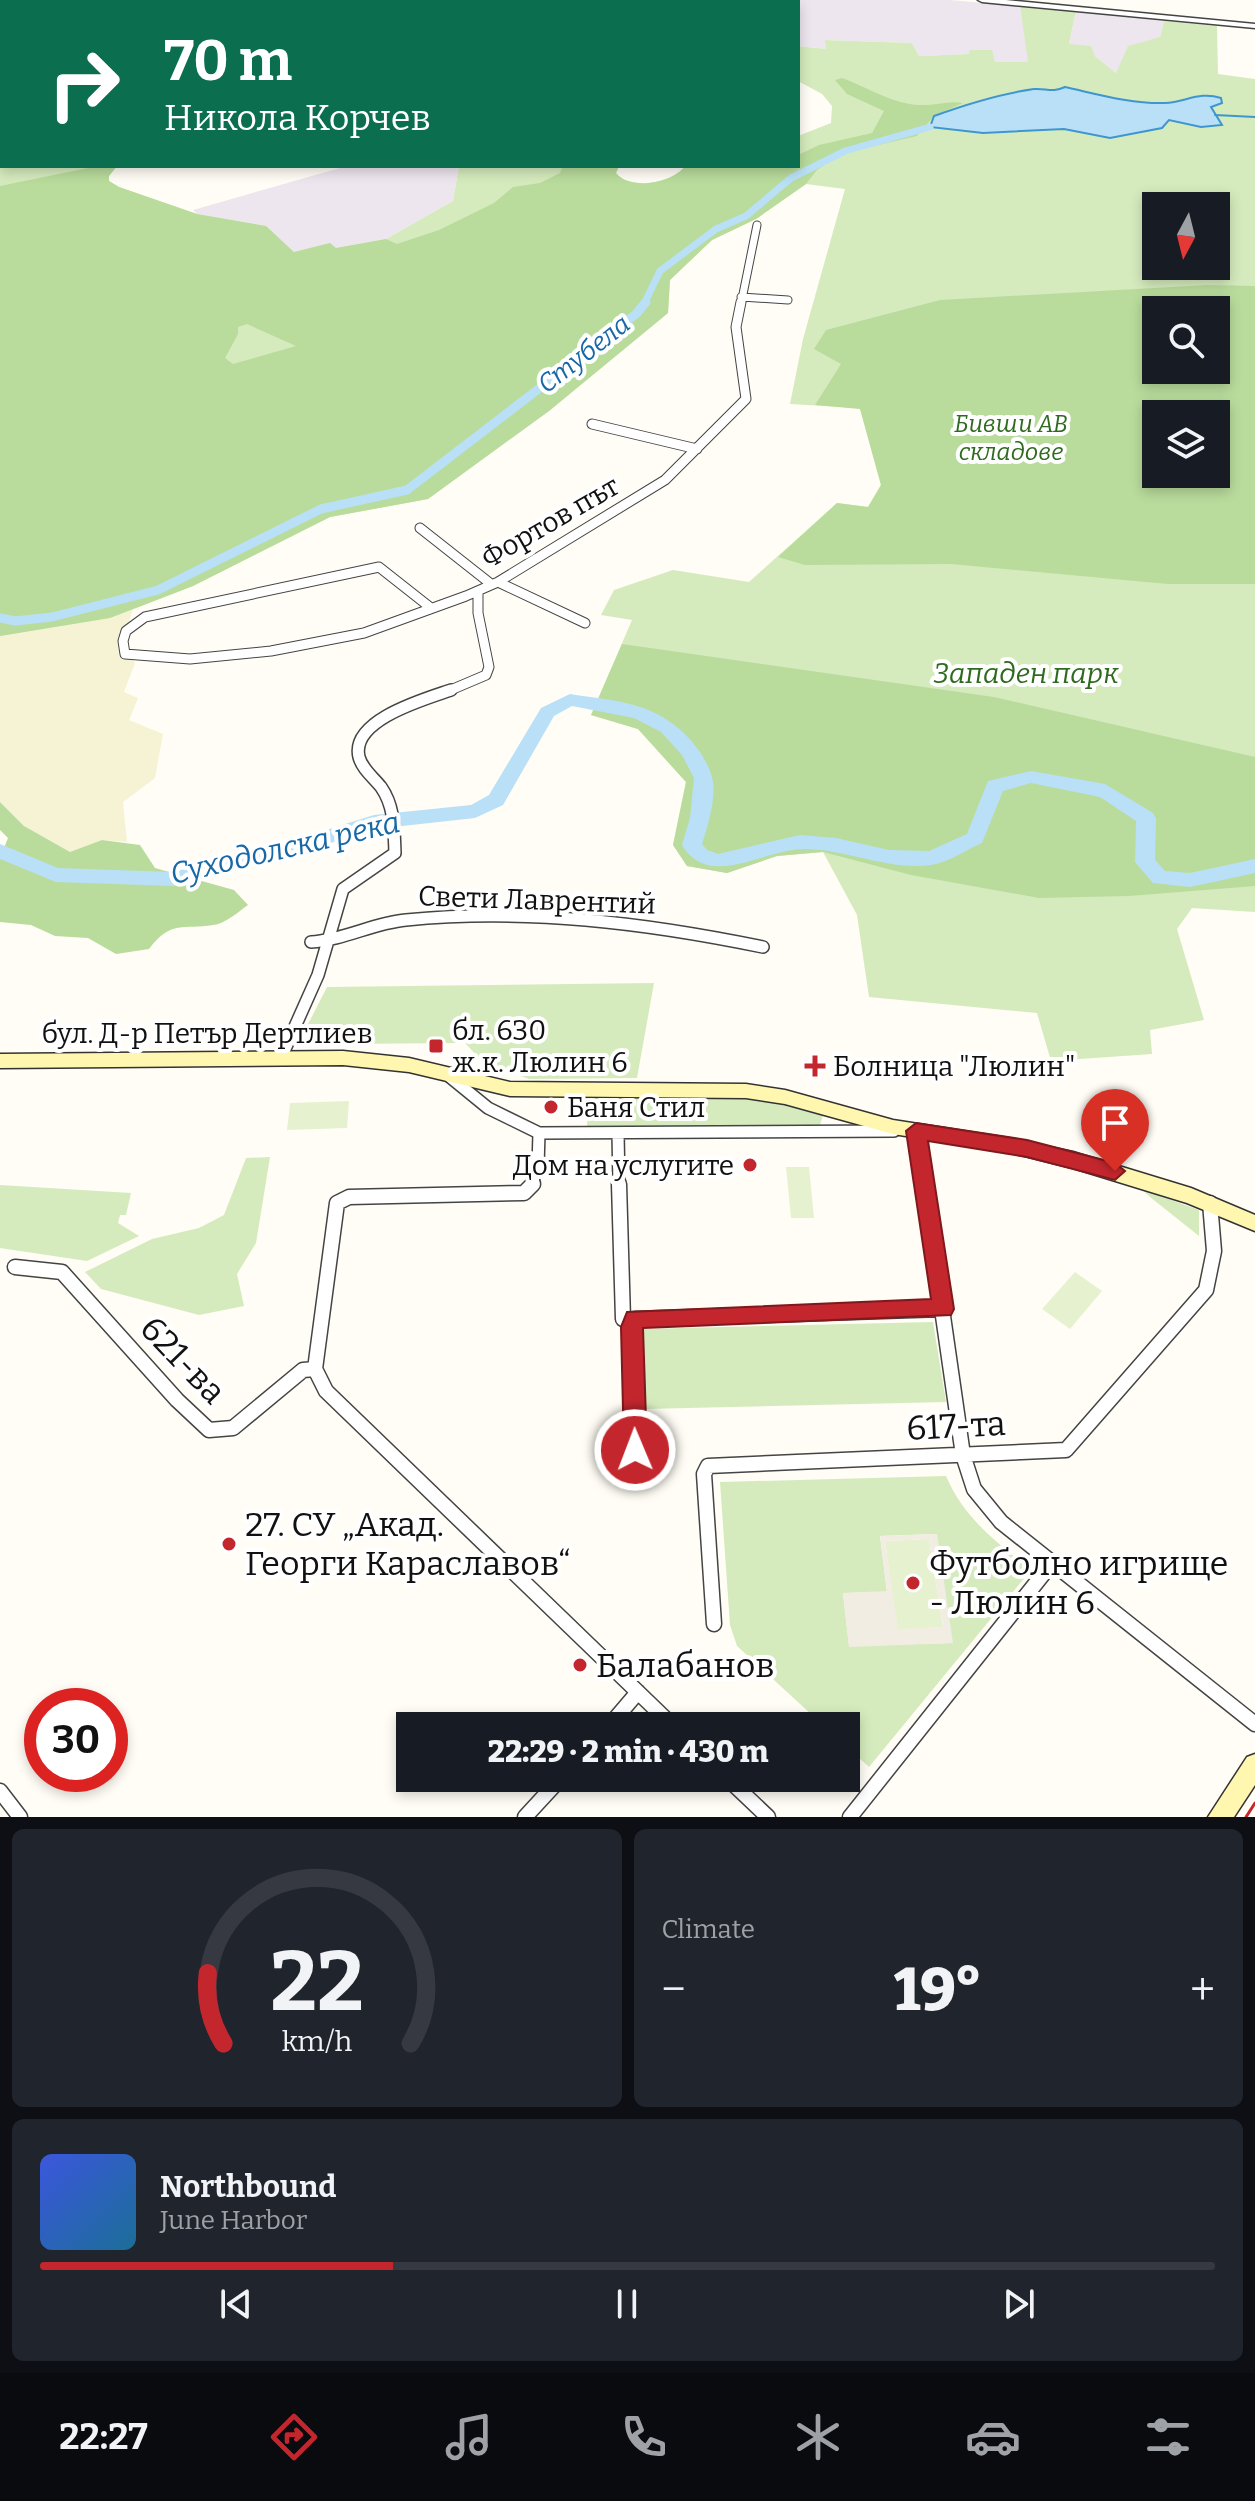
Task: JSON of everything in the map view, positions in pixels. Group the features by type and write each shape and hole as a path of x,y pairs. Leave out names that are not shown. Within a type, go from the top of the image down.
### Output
{"main road":[{"name":"бул. Д-р Петър Дертлиев","path":"0,1061 377,1060 510,1089 746,1091 785,1097 916,1131 1038,1151 1210,1203 1255,1223"},
{"path":"1220,1817 1255,1765"}],"street":[{"path":"982,0 1046,3 1255,26"},
{"name":"Фортов път","path":"281,1058 313,998 332,942 343,889 395,853 393,811 357,755 358,742 376,721 416,702 465,687 486,675 491,659 477,616 478,591 637,499 697,449 746,399 736,327 757,225"},
{"path":"741,297 788,300"},
{"path":"592,424 697,449"},
{"path":"420,528 494,583 585,623"},
{"path":"431,608 387,570 369,568 145,617 126,630 121,644 125,654 159,658 190,659 271,651 350,637 431,608 478,591"},
{"name":"Свети Лаврентий","path":"311,942 332,942 357,930 398,920 495,919 656,926 763,947"},
{"path":"450,1077 488,1108 539,1133 916,1131 963,1455 974,1489 1001,1522 1255,1724"},
{"path":"539,1133 536,1179 533,1187 524,1193 349,1197 337,1203 315,1369 326,1391 659,1712"},
{"path":"618,1133 623,1319"},
{"name":"617-та","path":"714,1624 704,1474 708,1466 1066,1450 1206,1290 1214,1251 1210,1203"},
{"name":"621-ва","path":"15,1267 62,1272 177,1400 209,1430 233,1428 303,1370 315,1369"},
{"path":"635,1450 632,1327 635,1319 943,1309"},
{"path":"850,1817 1052,1563"},
{"path":"621,1712 638,1692"},
{"path":"0,1791 20,1817"},
{"path":"525,1817 548,1792"},
{"path":"742,1792 768,1817"}],"shaded area":[{"path":"800,0 949,0 1020,6 1029,62 995,62 970,50 970,54 919,56 912,43 826,40 826,49 800,46"},
{"path":"1076,11 1164,21 1160,37 1116,73 1095,56 1069,44"},
{"path":"340,168 459,168 453,201 386,239 336,248 330,243 294,252 266,226 197,214 193,210"},
{"path":"133,609 121,646 135,663 124,692 138,698 129,720 163,734 155,778 123,802 127,842 102,840 70,853 24,826 0,802 0,636 110,618"},
{"path":"937,1534 953,1643 849,1647 843,1593 887,1591 880,1536","holes":["929,1539 943,1627 898,1629 885,1541"]}],"green space":[{"name":"Западен парк","path":"1020,6 1076,11 1069,44 1091,46 1095,56 1116,73 1128,46 1160,37 1164,21 1217,26 1218,74 1255,79 1255,912 1192,908 1177,929 1204,1020 1150,1030 1152,1054 1051,1061 1037,1013 869,997 857,915 823,852 777,856 727,873 687,866 673,845 686,782 638,729 591,715 632,620 601,615 614,590 673,570 749,582 837,503 868,507 881,485 860,408 790,404 803,339 845,189 806,184 756,219 712,240 670,280 668,313 549,411 428,499 330,517 193,586 110,618 0,636 0,168 115,168 109,181 119,187 197,214 266,226 294,252 330,243 336,248 386,239 453,201 459,168 618,168 616,173 622,179 651,183 671,177 683,168 800,168 800,135 831,123 832,106 822,94 800,82 800,46 826,49 825,40 912,43 919,56 992,50 995,62 1028,62"},
{"path":"842,78 910,104 963,103 934,116 917,136 840,154 817,170 806,184 756,219 712,240 670,280 668,313 549,411 428,499 330,517 193,586 110,618 0,636 0,186 88,168 115,168 109,181 119,187 197,214 266,226 294,252 330,243 336,248 386,239 397,244 439,230 494,203 513,187 540,183 560,173 562,168 618,168 616,173 622,179 651,183 671,177 683,168 800,168 800,154 819,145 872,133 884,111 847,94 835,80","holes":["247,324 296,346 233,364 225,358 238,334 238,327"]},
{"name":"Бивши АВ складове","path":"1207,285 1255,286 1255,584 1168,584 951,564 805,565 778,557 837,503 868,507 881,485 860,409 815,405 841,364 814,349 826,330 940,300"},
{"path":"622,644 994,697 1255,757 1255,886 1129,896 1039,898 911,875 823,852 777,856 727,873 687,866 673,845 686,782 638,729 591,715"},
{"path":"0,802 24,826 70,852 102,840 140,845 155,868 234,890 248,905 218,924 171,930 149,949 116,954 88,938 55,936 31,925 0,922 0,848 4,848 8,838 0,830"},
{"path":"654,983 637,1078 529,1079 482,1061 465,1043 335,1044 303,1034 327,987"},
{"path":"650,1094 745,1095 824,1112 820,1125 587,1128 588,1096 628,1098"},
{"path":"349,1101 347,1128 287,1130 290,1103"},
{"path":"270,1157 256,1243 237,1274 244,1306 199,1315 101,1289 85,1272 152,1239 199,1228 224,1215 246,1158"},
{"path":"786,1167 809,1167 814,1218 791,1218"},
{"path":"0,1185 131,1193 126,1215 120,1215 118,1223 139,1236 87,1261 0,1248"},
{"path":"1143,1190 1199,1210 1199,1236 1150,1197"},
{"path":"1075,1272 1102,1291 1070,1329 1042,1309"},
{"path":"933,1322 946,1402 645,1409 642,1329"},
{"path":"946,1476 971,1517 1031,1570 869,1767 860,1759 860,1712 809,1712 737,1646 730,1625 720,1482","holes":["936,1534 952,1643 849,1646 843,1593 887,1592 880,1536"]},
{"name":"Футболно игрище - Люлин 6","path":"929,1539 943,1627 897,1630 885,1541"}],"water":[{"path":"1065,87 1152,103 1213,96 1221,98 1222,103 1211,107 1222,125 1201,127 1169,120 1162,128 1110,138 1064,129 983,133 930,127 934,116 983,100 1034,89"}],"waterway":[{"name":"Стубела","path":"1215,115 1255,117"},
{"name":"Стубела","path":"644,304 660,271 716,229 746,216 791,178 845,151 930,127"},
{"name":"Стубела","path":"0,618 15,621 52,617 158,590 321,509 407,490 636,314 646,302"},
{"name":"Суходолска река","path":"0,851 56,875 173,879 280,852 374,822 475,811 496,800 547,712 570,700 639,713 667,728 689,751 703,778 700,818 692,845 700,855 718,861 800,842 836,845 889,857 931,858 975,838 995,786 1031,777 1105,791 1146,818 1145,862 1160,878 1190,880 1255,866"}],"tram line":[{"path":"1246,1817 1255,1803"}],"place":[{"name":"бл. 630 ж.к. Люлин 6","path":"436,1046"},
{"name":"Болница \"Люлин\"","path":"815,1066"},
{"name":"Баня Стил","path":"551,1107"},
{"name":"Дом на услугите","path":"750,1165"},
{"name":"27. СУ „Акад. Георги Караславов“","path":"229,1544"},
{"name":"Футболно игрище - Люлин 6","path":"913,1583"},
{"name":"Балабанов","path":"580,1665"}],"route":[{"path":"635,1450 632,1327 635,1319 943,1309 916,1131 1027,1148 1115,1171"}]}
